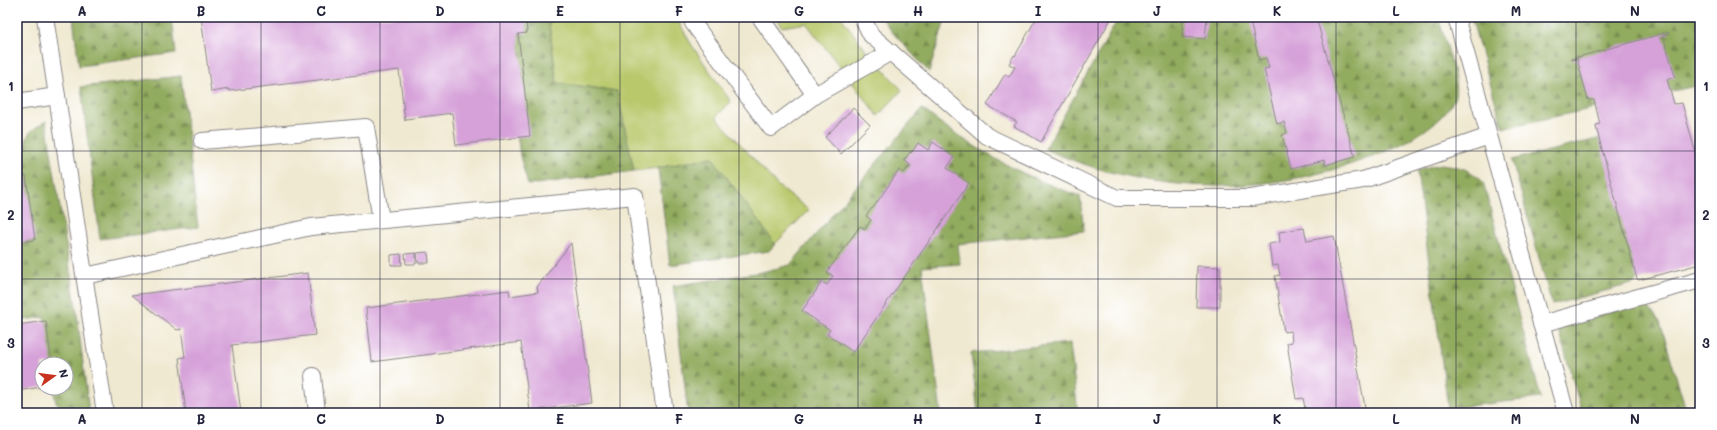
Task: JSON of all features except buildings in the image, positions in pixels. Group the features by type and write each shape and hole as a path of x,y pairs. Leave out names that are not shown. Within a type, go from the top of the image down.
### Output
{"lane":[{"path":"45,17 105,413"},
{"path":"691,17 693,23 771,128 815,95 891,52"},
{"path":"760,17 815,95"},
{"path":"862,17 871,35 987,136 1117,198 1251,198 1363,180 1489,136"},
{"path":"1456,17 1566,413"},
{"path":"17,102 57,96"},
{"path":"202,141 366,126 381,220"},
{"path":"84,276 311,227 634,196 665,413"},
{"path":"1541,324 1700,280"},
{"path":"313,376 317,413"}],"green space":[{"path":"73,17 172,17 176,53 79,66"},
{"path":"502,17 548,17 557,83 617,91 634,171 528,185 520,156"},
{"path":"548,17 676,17 691,44 731,102 716,117 778,186 809,210 775,244 712,157 658,168 634,171 617,91 557,83"},
{"path":"777,17 841,17 868,53 902,90 878,116 806,23 782,27"},
{"path":"881,17 946,17 929,72 893,33"},
{"path":"1119,17 1438,17 1453,71 1456,92 1454,99 1441,117 1421,133 1398,146 1377,155 1336,169 1294,179 1253,184 1211,186 1169,183 1127,176 1086,165 1045,149"},
{"path":"1471,17 1700,17 1700,85 1503,128"},
{"path":"181,76 198,227 100,239 81,87"},
{"path":"922,109 959,136 997,160 1037,179 1080,196 1084,231 958,244 960,264 922,267 941,413 688,413 673,286 762,272 790,265"},
{"path":"46,121 77,313 89,413 68,413 56,402 55,396 74,396 74,356 49,356 44,317 17,321 17,243 33,241 24,169 24,155 29,134"},
{"path":"1606,137 1643,269 1635,283 1552,305 1512,160"},
{"path":"712,157 775,244 769,251 670,265 658,168"},
{"path":"1441,164 1469,171 1483,182 1541,398 1448,408 1417,171"},
{"path":"1633,305 1649,308 1660,322 1687,413 1582,413 1558,327"},
{"path":"1070,343 1078,413 978,413 971,353"}]}
